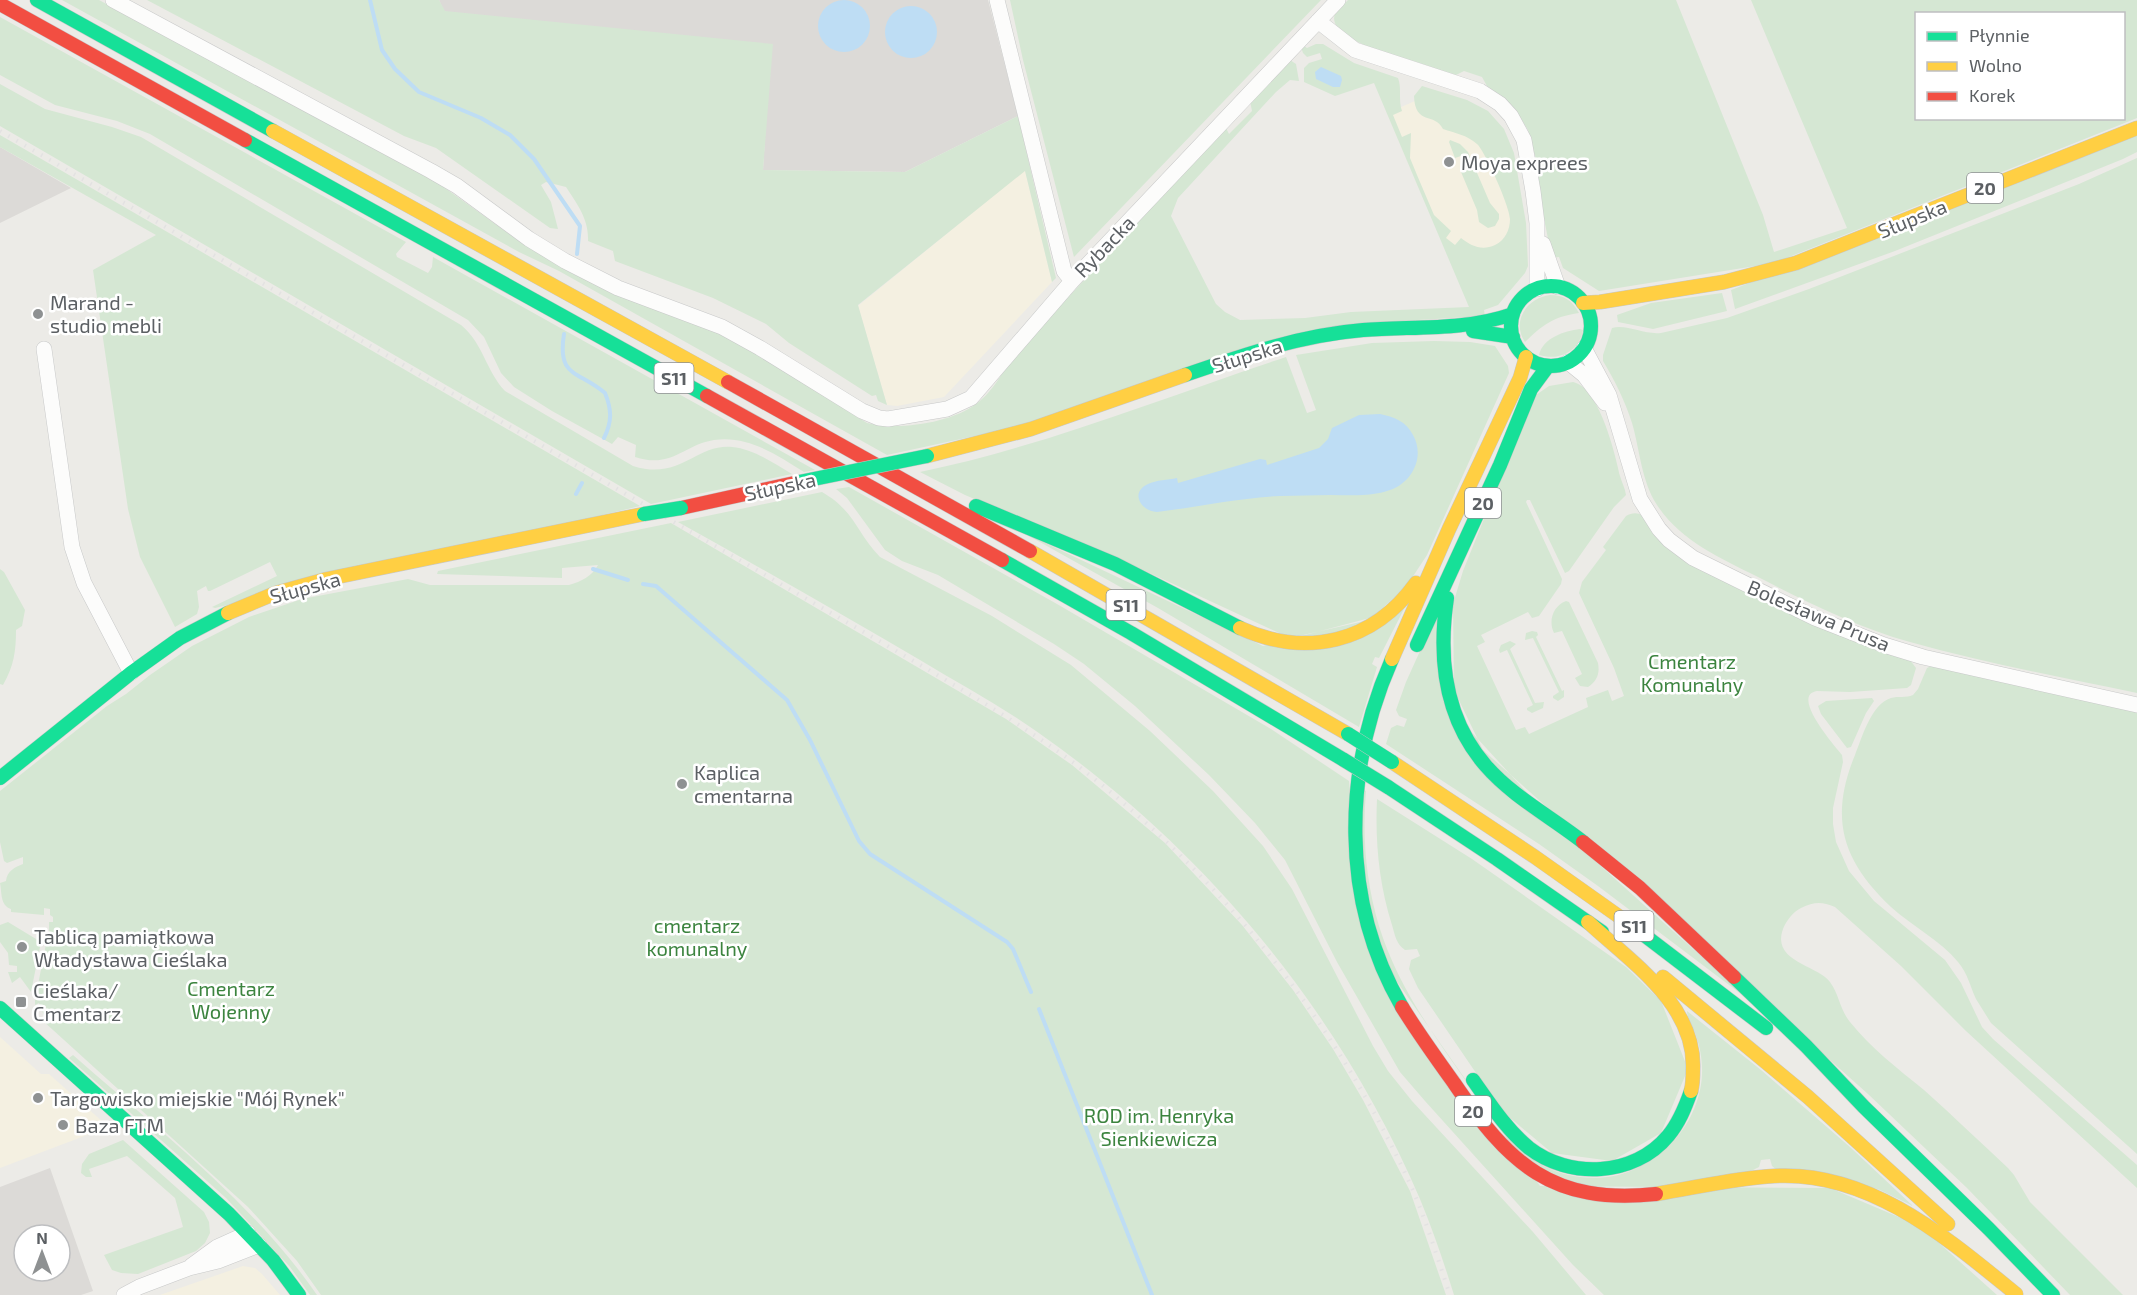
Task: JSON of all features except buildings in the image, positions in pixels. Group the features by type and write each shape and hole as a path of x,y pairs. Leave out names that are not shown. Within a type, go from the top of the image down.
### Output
{"main road":[{"name":"S11","path":"37,0 1118,601 1348,734 1392,762 1528,851 1623,917 1864,1107 2053,1295"},
{"name":"S11","path":"0,3 963,538 1224,687 1388,787 1588,922 1661,976 1788,1078 1912,1189 2017,1295"},
{"name":"Słupska","path":"1583,303 1681,290 1756,274 1806,259 2137,128"},
{"path":"1558,287 1572,293 1599,318 1590,331 1584,348 1568,362 1548,366 1526,357 1512,337 1511,329 1513,314 1522,298 1537,289 1558,287"},
{"name":"Słupska","path":"1599,318 1681,290"},
{"name":"Słupska","path":"0,778 160,651 211,620 276,593 327,579 681,508 998,439 1258,350 1287,343 1362,330 1440,327 1489,321 1513,314"},
{"name":"Słupska","path":"1440,327 1512,337"},
{"name":"20","path":"1526,357 1520,378 1441,546 1374,704 1359,764 1353,842 1356,873 1364,916 1382,967 1400,1002 1486,1129 1505,1151 1525,1168 1554,1185 1595,1196 1616,1198 1635,1197 1738,1179 1783,1176 1815,1179 1868,1192 1891,1202 1931,1226 2017,1295"},
{"name":"20","path":"1548,366 1531,389 1500,465 1454,566 1446,602 1441,651 1450,704 1469,743 1486,766 1640,888 1806,1046 1864,1107"},
{"path":"902,480 1038,531 1134,573 1262,639 1290,644 1333,641 1355,634 1380,620 1407,597 1441,546"},
{"path":"1409,663 1454,566"},
{"path":"1372,795 1382,737"},
{"path":"1464,1068 1503,1123 1518,1138 1553,1162 1571,1168 1587,1170 1622,1166 1652,1150 1672,1131 1686,1109 1694,1083 1694,1054 1689,1038 1678,1012 1666,997 1588,922"},
{"path":"0,1008 224,1209 259,1245 299,1295"}],"street":[{"path":"113,0 457,186 529,239 565,261 618,288 722,327 856,408 879,418 898,418 935,412 953,407 971,398 1072,281"},
{"name":"Rybacka","path":"997,0 1064,271 1072,281 1338,0"},
{"path":"1318,21 1354,50 1474,88 1500,104 1515,122 1524,140 1538,223 1548,264 1558,287"},
{"path":"1537,289 1538,223"},
{"name":"Bolesława Prusa","path":"1584,348 1610,395 1640,499 1650,518 1669,540 1693,558 1815,618 1884,645 1952,664 2137,705"},
{"path":"44,349 72,548 84,583 131,673"},
{"name":"Bolesława Prusa","path":"1568,362 1584,375 1619,426"},
{"path":"222,1245 226,1231 224,1209"},
{"path":"189,1268 222,1245 248,1233"},
{"path":"124,1295 189,1268 218,1261 259,1245"}],"shaded area":[{"path":"439,0 988,0 1018,116 905,172 763,170 766,120 444,11"},
{"name":"Moya exprees","path":"1422,98 1469,112 1512,212 1514,242 1470,307 1387,113"},
{"path":"0,147 71,188 0,223"},
{"path":"1025,170 1052,282 944,397 897,406 887,405 858,306"},
{"name":"Targowisko miejskie \"Mój Rynek\"","path":"0,1037 41,1074 49,1074 103,1122 103,1129 0,1168"},
{"path":"50,1168 69,1223 12,1223 12,1283 72,1283 72,1231 93,1291 81,1295 0,1295 0,1187"},
{"path":"243,1266 255,1268 280,1295 160,1295"}],"green space":[{"path":"62,0 99,0 438,183 543,256 718,333 755,353 867,423 893,426 923,424 965,411 983,398 995,385 1021,347 1226,128 1229,134 1252,111 1250,101 1290,60 1296,64 1299,81 1290,80 1276,92 1178,198 1171,216 1216,304 1240,320 1469,307 1374,83 1335,96 1304,82 1304,68 1309,63 1322,59 1320,53 1307,57 1301,47 1303,45 1307,48 1323,44 1354,63 1398,78 1402,111 1393,115 1402,137 1411,133 1410,158 1434,215 1451,231 1446,238 1455,245 1461,238 1481,248 1499,243 1508,231 1509,213 1491,168 1477,144 1465,136 1443,129 1435,121 1422,115 1415,105 1414,96 1422,86 1467,100 1488,111 1504,129 1514,153 1526,223 1528,266 1525,273 1498,305 1484,310 1485,316 1384,322 998,431 887,455 559,271 519,252"},
{"path":"147,0 439,0 445,11 773,44 763,170 905,172 1018,116 1056,278 1052,282 1025,171 858,305 887,405 878,401 876,395 872,396 789,343 766,324 713,298 615,261 613,251 588,241 587,226 566,187 546,182 541,185 551,202 558,229 550,228 436,148 404,136"},
{"path":"1010,0 1321,0 1074,257 1023,60"},
{"path":"1348,0 1676,0 1763,215 1774,252 1847,228 1751,0 2137,0 2137,118 1774,263 1599,291 1563,268 1559,257 1552,258 1542,209 1537,163 1528,130 1517,112 1504,98 1487,86 1482,77 1464,71 1456,75 1364,45 1349,37 1339,29 1334,19 1339,8"},
{"path":"0,17 406,242 396,254 397,257 428,273 432,267 433,257 815,470 804,472 762,448 739,440 727,439 703,443 668,458 648,460 635,457 636,445 618,437 612,444 552,411 514,387 501,373 484,337 468,320 150,134 117,121 55,105 0,75"},
{"path":"0,84 45,109 141,137 461,325 480,349 493,375 505,391 633,466 664,469 708,451 732,447 756,454 792,474 651,504 0,126"},
{"path":"2137,134 2137,152 2123,159 1895,251 1735,309 1731,290"},
{"path":"0,135 640,506 212,607 277,576 270,562 210,591 206,586 197,591 199,607 197,614 175,627 140,557 128,509 93,270 156,235 0,147"},
{"path":"1450,140 1460,144 1468,152 1490,203 1499,214 1495,226 1488,228 1479,222 1477,210 1461,172 1464,172 1462,168 1471,163 1467,154 1455,158"},
{"path":"2137,158 2137,693 1966,657 1870,629 1812,604 1714,555 1677,529 1657,505 1647,485 1629,415 1603,361 1612,328 1624,327 1661,333 1727,318 1809,289 2079,184"},
{"path":"1722,293 1727,311 1653,329 1618,322 1617,315 1651,303"},
{"path":"1550,295 1567,299 1579,313 1549,323 1525,342 1520,326 1524,312 1534,301"},
{"path":"1583,330 1581,338 1567,353 1554,357 1539,355 1541,349 1550,340 1561,334"},
{"path":"1470,342 1495,346 1508,366 1509,373 1427,555 1406,587 1369,620 1290,638 1128,563 965,495 920,472 1059,435 1286,357 1307,413 1316,410 1296,355 1372,343"},
{"name":"Cmentarz Komunalny","path":"1573,382 1591,396 1598,408 1610,437 1626,495 1614,507 1569,571 1565,573 1530,500 1526,502 1562,579 1561,584 1539,616 1532,618 1528,612 1481,635 1485,642 1477,646 1516,730 1525,727 1529,734 1588,707 1586,698 1608,690 1612,701 1624,696 1614,668 1579,593 1582,582 1606,550 1603,547 1626,516 1632,514 1643,516 1681,558 1700,570 1910,660 1916,668 1911,685 1907,688 1850,692 1817,691 1810,694 1808,701 1816,721 1842,755 1843,762 1833,808 1836,842 1849,871 1874,901 1945,960 1961,983 1982,1027 1993,1039 2137,1165 2137,1188 1835,907 1814,903 1795,912 1783,929 1781,940 1784,949 1789,956 1824,976 1830,982 1847,1017 1858,1032 2008,1168 2030,1202 2123,1295 2070,1295 1967,1188 1868,1094 1483,750 1454,690 1453,604 1463,571 1533,397 1549,386"},
{"path":"849,487 1057,604 1271,729 1349,781 1363,933 1540,1186 1830,1188 1920,1226 1997,1295 1604,1295 1573,1265 1400,1072 1337,962 1285,860 1255,823 1209,775 1135,706 1084,664 938,575 902,561 885,550 847,498 836,489"},
{"path":"822,492 849,514 880,557 992,616 1071,665 1150,731 1213,791 1263,846 1292,889 1388,1071 1412,1101 1533,1232 1586,1295 1454,1295 1420,1199 1387,1129 1349,1063 1307,999 1261,938 1210,881 1155,827 1097,777 1022,721 860,625 678,522"},
{"name":"cmentarz komunalny","path":"671,523 1006,719 1072,765 1165,843 1242,925 1293,990 1333,1049 1363,1100 1410,1191 1446,1295 321,1295 297,1261 248,1207 42,1020 45,1018 39,1003 35,1005 35,1000 46,944 49,946 49,922 53,922 53,917 50,915 50,909 44,908 44,915 11,912 11,909 3,902 0,883 6,881 12,870 23,864 23,857 7,863 4,861 0,842 0,791 107,706 192,646 249,617 302,599 408,579 430,585 569,585 586,578 598,565 562,568 562,578 437,574 438,571"},
{"path":"1020,531 1263,646 1404,609 1379,658 1375,657 1372,664 1377,667 1359,727 1158,608"},
{"path":"0,569 4,572 25,610 22,626 16,630 14,658 3,685 0,684"},
{"path":"1566,601 1569,602 1598,663 1597,677 1588,687 1580,686 1575,678 1582,674 1562,631 1554,633 1552,628 1555,610"},
{"path":"1439,609 1443,701 1564,833 1753,1003 1539,844 1386,744 1391,728 1397,725 1404,727 1407,719 1399,716 1396,710"},
{"path":"1537,632 1536,637 1562,691 1564,690 1564,697 1558,701 1553,696 1559,692 1533,638 1525,640 1526,633"},
{"path":"1510,641 1516,644 1510,649 1535,703 1544,702 1543,708 1532,713 1527,708 1533,705 1507,650 1500,653 1499,650 1501,645"},
{"path":"1931,666 2137,712 2137,1154 1991,1023 1958,962 1943,947 1899,914 1874,890 1851,855 1842,819 1843,799 1847,778 1864,731 1873,714 1884,701 1913,695 1927,668"},
{"path":"1872,698 1874,701 1851,747 1847,748 1821,714 1818,706 1826,701"},
{"path":"1361,789 1366,791 1365,842 1371,893 1379,926 1396,969 1429,1028 1482,1104 1503,1132 1529,1157 1567,1175 1610,1177 1637,1168 1669,1146 1691,1115 1701,1083 1700,1049 1687,1011 1761,1070 1850,1147 1913,1206 1880,1190 1849,1180 1811,1173 1778,1171 1772,1166 1770,1159 1761,1160 1759,1167 1749,1172 1651,1189 1612,1192 1592,1190 1566,1183 1541,1172 1526,1162 1499,1136 1439,1052 1416,1018 1387,964 1374,926 1365,887 1360,828"},
{"path":"1377,799 1472,859 1626,967 1661,1001 1688,1069 1661,1133 1612,1161 1552,1153 1502,1111 1418,988 1409,969 1411,960 1420,956 1417,949 1405,950 1396,939 1381,878 1377,847"},
{"path":"8,922 41,942 31,992 20,977 12,983 8,972 17,972 17,966 9,965 8,953 0,942 0,925"},
{"path":"73,1055 234,1198 292,1261 317,1295 310,1295 290,1267 226,1198 69,1058"},
{"path":"123,1140 204,1212 209,1222 210,1233 205,1243 196,1251 138,1274 112,1270 104,1255 183,1227 175,1198 127,1156 89,1169 92,1177 86,1177 81,1173 82,1164 89,1154"}],"water":[{"path":"839,0 849,0 858,4 866,12 870,26 866,40 858,48 849,52 839,52 830,48 822,40 818,31 818,21 822,12 830,4"},
{"path":"906,6 916,6 925,10 933,18 937,32 933,46 925,54 916,58 906,58 897,54 889,46 885,37 885,27 889,18 897,10"},
{"path":"1321,67 1341,76 1340,87 1333,87 1316,79 1315,72"},
{"path":"1380,414 1395,418 1407,426 1413,435 1418,451 1411,475 1390,490 1361,495 1265,497 1157,512 1146,508 1139,501 1139,492 1151,483 1177,478 1178,483 1260,459 1266,460 1267,465 1319,448 1328,439 1332,428 1359,415"}],"waterway":[{"path":"370,0 382,50 395,69 419,92 481,118 510,135 534,159 580,226 577,254"},
{"path":"564,334 564,359 567,366 605,393 610,416 609,427 604,438"},
{"path":"576,494 582,483"},
{"path":"593,569 628,580"},
{"path":"643,584 656,586 787,700 810,740 859,841 870,854 1007,942 1013,949 1031,992"},
{"path":"1039,1009 1152,1295"}],"railway":[{"path":"0,131 917,663 1017,724 1074,763 1127,806 1178,853 1225,902 1310,1010 1348,1067 1382,1127 1412,1188 1450,1295"}],"traffic: fast":[{"path":"37,0 273,131"},
{"path":"245,140 707,396"},
{"path":"1551,286 1566,289 1579,298 1588,311 1591,326 1588,341 1579,354 1566,363 1551,366 1536,363 1523,354 1514,341 1511,326 1514,311 1523,298 1536,289 1551,286"},
{"path":"1185,375 1250,353 1317,336 1363,330 1476,323 1513,314"},
{"path":"1473,331 1513,337"},
{"path":"1417,645 1500,465 1531,389 1548,366"},
{"path":"799,482 927,456"},
{"path":"976,506 1115,564 1240,628"},
{"path":"644,514 681,508"},
{"path":"1002,560 1131,633 1344,760"},
{"path":"1447,598 1444,620 1444,665 1447,686 1461,728 1472,747 1496,777 1583,842"},
{"path":"0,778 131,673 180,638 228,613"},
{"path":"1392,659 1376,701 1364,745 1357,790 1355,834 1359,879 1367,923 1382,966 1402,1007"},
{"path":"1348,734 1392,762"},
{"path":"1344,760 1388,787"},
{"path":"1388,787 1602,932"},
{"path":"1631,925 1766,1028"},
{"path":"1734,977 1806,1046 2053,1295"},
{"path":"0,1008 229,1214 273,1260 299,1295"},
{"path":"1473,1080 1492,1107 1529,1148 1545,1158 1582,1169 1620,1166 1638,1160 1654,1150 1675,1126 1691,1091"}],"traffic: slow":[{"path":"1583,303 1724,282 1796,263 2137,128"},
{"path":"273,131 728,382"},
{"path":"1392,659 1449,529 1520,378 1526,357"},
{"path":"927,456 1031,429 1185,375"},
{"path":"228,613 276,593 327,579 644,514"},
{"path":"1030,551 1348,734"},
{"path":"1240,628 1289,642 1313,643 1337,639 1359,632 1380,620 1416,583"},
{"path":"1392,762 1535,857 1631,925"},
{"path":"1588,922 1640,968 1672,1004 1691,1045 1693,1068 1691,1091"},
{"path":"1663,977 1808,1097 1948,1224"},
{"path":"1656,1194 1729,1181 1774,1176 1809,1177 1842,1184 1874,1196 1934,1230 2016,1294"}],"traffic: jam":[{"path":"0,4 245,140"},
{"path":"728,382 1030,551"},
{"path":"707,396 1002,560"},
{"path":"681,508 799,482"},
{"path":"1583,842 1640,888 1734,977"},
{"path":"1402,1007 1474,1111 1515,1157 1537,1173 1561,1185 1588,1193 1620,1196 1656,1194"}],"place":[{"name":"Moya exprees","path":"1449,162"},
{"name":"Marand - studio mebli","path":"38,314"},
{"name":"Kaplica cmentarna","path":"682,784"},
{"name":"Tablicą pamiątkowa Władysława Cieślaka","path":"22,947"},
{"name":"Cieślaka/ Cmentarz","path":"21,1002"},
{"name":"Targowisko miejskie \"Mój Rynek\"","path":"38,1098"},
{"name":"Baza FTM","path":"63,1125"}],"park label":[{"name":"Cmentarz Wojenny","path":"231,1000"},
{"name":"ROD im. Henryka Sienkiewicza","path":"1159,1126"}]}
